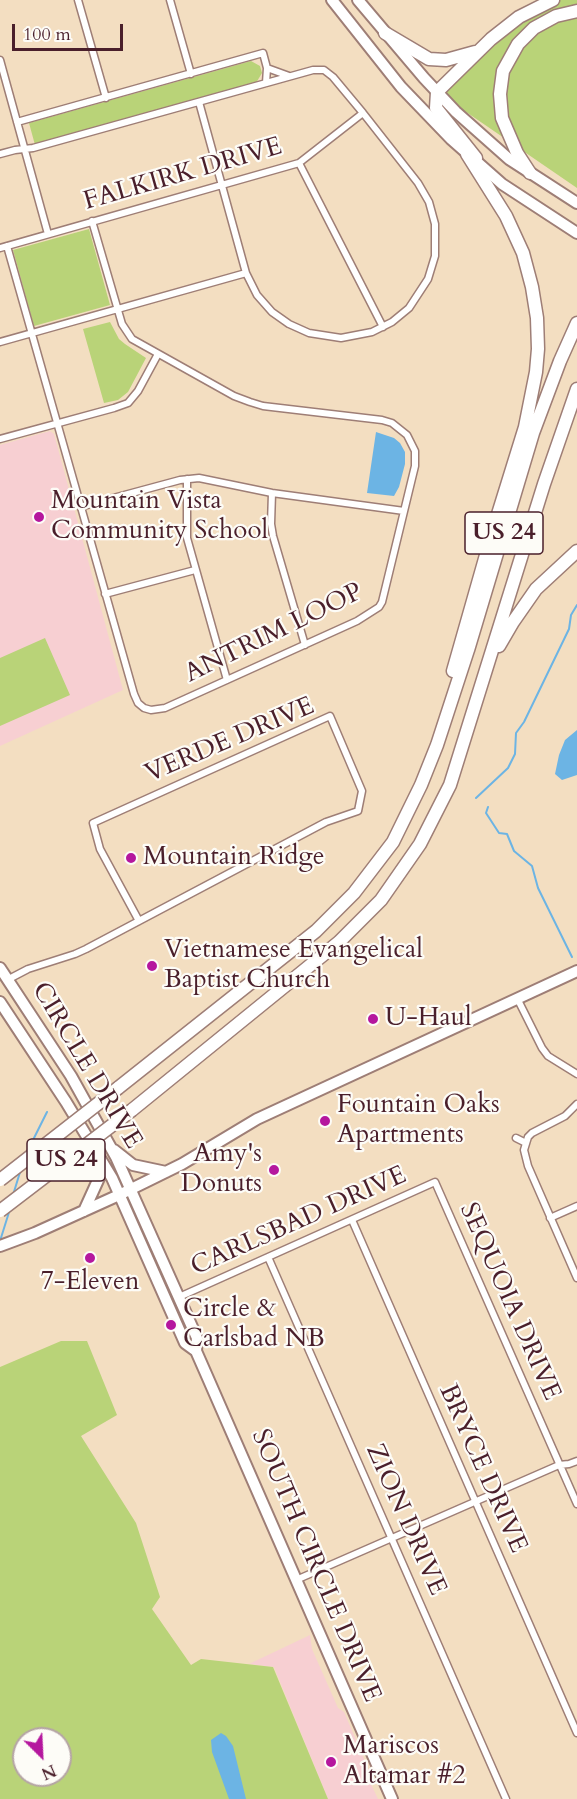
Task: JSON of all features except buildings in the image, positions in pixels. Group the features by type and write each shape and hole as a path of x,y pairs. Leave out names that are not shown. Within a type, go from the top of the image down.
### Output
{"highway":[{"path":"486,170 436,108 437,92 479,50 519,17 553,0"},
{"path":"530,173 517,153 502,118 500,94 503,71 518,44 534,28 556,16 577,11"},
{"path":"385,33 429,59 446,60 479,50"},
{"path":"437,745 452,676 525,427 538,350 537,318 523,253 506,216 467,154"},
{"name":"US 24","path":"0,1180 294,950 337,912 369,875 393,842 421,785 437,745 533,433 577,323"},
{"name":"US 24","path":"0,1211 132,1110 323,957 388,891 420,844 452,781 544,484 577,389"},
{"path":"489,666 513,622 536,589 576,552"}],"main road":[{"path":"332,0 401,87 467,154 531,204 577,233"},
{"path":"358,0 437,92 492,145 577,203"},
{"name":"CIRCLE DRIVE","path":"0,968 70,1076 110,1145 131,1189"},
{"path":"0,1246 15,1242 119,1195 166,1172 257,1119 577,971"},
{"name":"CIRCLE DRIVE","path":"0,1002 98,1152 119,1195"},
{"path":"110,1145 133,1165 166,1172"},
{"path":"84,1211 99,1178 98,1152"},
{"name":"SOUTH CIRCLE DRIVE","path":"131,1189 197,1338 196,1351 392,1799"},
{"name":"SOUTH CIRCLE DRIVE","path":"119,1195 185,1343 196,1351"}],"street":[{"path":"78,0 106,98"},
{"path":"170,0 191,74"},
{"path":"17,122 263,54 267,68 266,83"},
{"path":"0,60 48,234"},
{"path":"267,68 289,76"},
{"path":"0,154 34,148 289,76 313,70 324,70 333,77 363,113 424,193 432,212 436,234 432,269 422,291 402,315 383,327 360,335 341,338 320,336 298,329 280,318 264,303 257,295 246,273 199,102"},
{"name":"FALKIRK DRIVE","path":"4,247 299,163 363,113"},
{"path":"299,163 383,327"},
{"name":"ANTRIM LOOP","path":"4,247 31,333 134,694 138,703 144,708 151,710 165,708 365,617 379,607 382,603 416,458 412,442 400,428 382,420 263,406 250,402 234,396 138,343 128,335 122,324 92,222"},
{"path":"0,342 246,273"},
{"path":"0,439 128,403 138,391 158,354"},
{"path":"80,507 187,479 207,479 272,494 404,511"},
{"path":"187,479 187,538 227,680"},
{"path":"272,494 273,536 305,645"},
{"path":"105,594 195,570"},
{"name":"VERDE DRIVE","path":"8,980 28,969 75,954 139,921 326,822 358,811 362,790 330,716 93,823 100,849 139,921"},
{"path":"517,998 548,1056 577,1074"},
{"path":"577,1104 565,1116 532,1132 524,1150 528,1166 577,1278"},
{"path":"516,1138 526,1143"},
{"name":"CARLSBAD DRIVE","path":"179,1297 435,1182"},
{"name":"SEQUOIA DRIVE","path":"435,1182 577,1504"},
{"path":"550,1218 577,1206"},
{"name":"BRYCE DRIVE","path":"352,1220 577,1733"},
{"name":"ZION DRIVE","path":"268,1257 506,1799"},
{"path":"296,1580 560,1465 577,1461"}],"shaded area":[{"name":"Mountain Vista Community School","path":"50,431 54,434 123,690 0,746 0,445"},
{"path":"310,1635 312,1649 338,1708 344,1712 369,1770 369,1780 378,1799 328,1799 274,1667 249,1664"}],"green space":[{"path":"554,0 577,0 577,188 437,92 491,39"},
{"path":"251,61 260,66 262,73 256,83 35,145 29,123"},
{"path":"89,229 110,305 34,326 13,250"},
{"path":"110,322 119,339 146,358 128,392 118,400 104,403 83,329"},
{"path":"45,638 70,695 0,726 0,658"},
{"path":"61,1341 87,1341 117,1415 81,1436 136,1523 160,1597 152,1609 191,1665 201,1659 273,1667 328,1799 0,1799 0,1367"}],"water":[{"path":"376,432 394,438 405,452 405,464 399,487 394,496 367,493"},
{"path":"577,730 577,775 562,780 555,774 559,755 565,740"},
{"path":"221,1733 233,1746 246,1799 229,1799 212,1752 211,1740"}],"waterway":[{"path":"476,798 508,768 515,754 516,733 524,722 569,629 571,615 577,605"},
{"path":"488,807 486,813 499,833 507,834 514,851 532,866 538,888 572,957"},
{"path":"27,1152 47,1112"},
{"path":"13,1195 21,1169"},
{"path":"0,1241 10,1209"}],"place":[{"name":"Mountain Vista Community School","path":"39,517"},
{"name":"Mountain Ridge","path":"131,858"},
{"name":"Vietnamese Evangelical Baptist Church","path":"152,966"},
{"name":"U-Haul","path":"373,1019"},
{"name":"Fountain Oaks Apartments","path":"325,1121"},
{"name":"Amy's Donuts","path":"274,1170"},
{"name":"7-Eleven","path":"90,1258"},
{"name":"Circle & Carlsbad NB","path":"171,1325"},
{"name":"Mariscos Altamar #2","path":"331,1762"}]}
